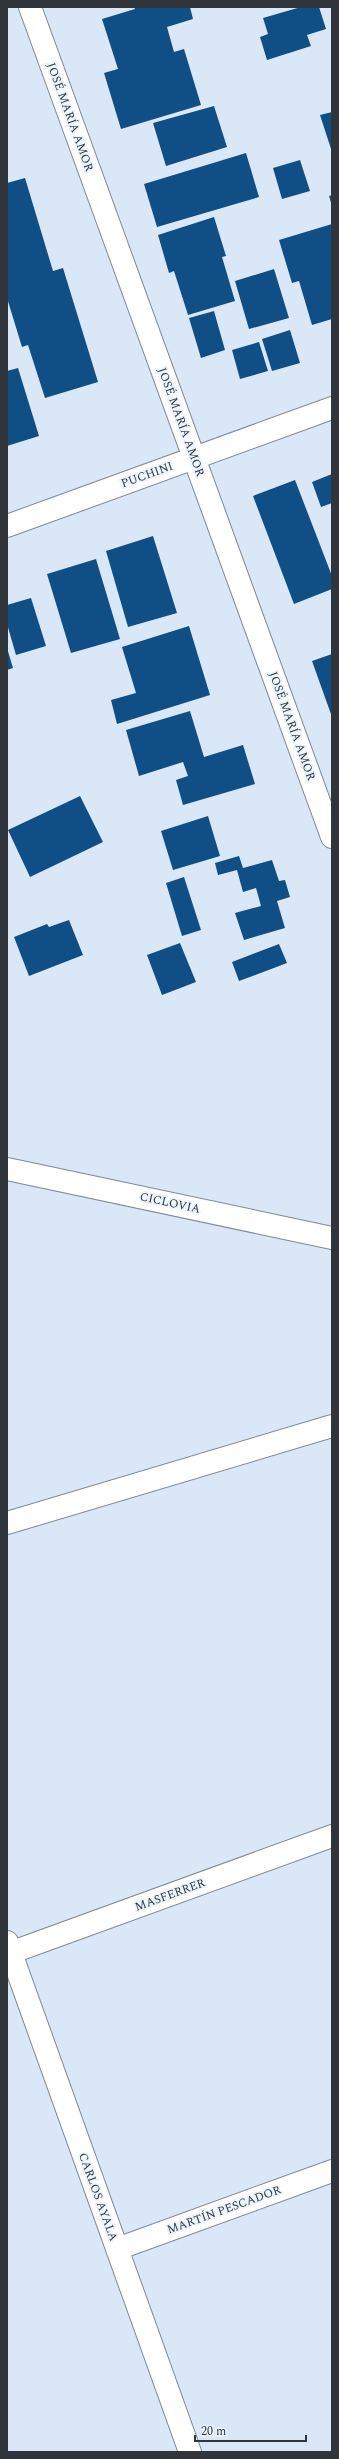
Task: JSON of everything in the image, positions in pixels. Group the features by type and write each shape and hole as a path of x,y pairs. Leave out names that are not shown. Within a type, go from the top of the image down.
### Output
{"street":[{"name":"JOSÉ MARÍA AMOR","path":"30,7 332,837"},
{"name":"PUCHINI","path":"7,526 332,408"},
{"name":"CICLOVIA","path":"7,1169 332,1238"},
{"path":"7,1523 332,1426"},
{"name":"MASFERRER","path":"8,1949 332,1836"},
{"name":"CARLOS AYALA","path":"8,1949 190,2452"},
{"name":"MARTÍN PESCADOR","path":"117,2249 332,2170"}],"building":[{"path":"134,7 190,7 193,19 167,27 174,52 184,49 201,105 121,129 104,73 118,69 102,19 135,9"},
{"path":"301,7 319,7 326,29 307,35 311,46 267,60 260,37 268,34 263,18"},
{"path":"214,106 227,147 166,166 153,123"},
{"path":"332,112 332,152 320,115"},
{"path":"246,153 259,197 157,227 144,184"},
{"path":"300,160 310,191 282,199 273,168"},
{"path":"25,178 53,271 63,268 98,382 45,398 28,345 22,347 7,298 7,183"},
{"path":"332,195 332,206 329,196"},
{"path":"214,217 226,256 222,257 235,301 188,315 174,271 169,273 158,235"},
{"path":"332,224 332,319 312,325 299,281 292,283 279,240"},
{"path":"274,269 289,318 249,329 235,281"},
{"path":"214,311 225,350 201,358 189,318"},
{"path":"290,330 300,363 272,371 262,339"},
{"path":"259,342 268,371 240,379 232,350"},
{"path":"18,368 39,436 7,446 7,371"},
{"path":"332,474 332,503 321,507 312,482"},
{"path":"295,480 332,576 332,589 294,604 253,496"},
{"path":"153,536 177,613 128,627 106,551"},
{"path":"96,559 120,639 71,653 47,574"},
{"path":"31,598 46,646 16,655 7,624 7,605"},
{"path":"189,626 210,695 117,724 111,700 136,693 122,647"},
{"path":"7,648 13,668 7,670"},
{"path":"332,654 332,717 312,661"},
{"path":"190,711 204,757 243,745 255,784 183,805 176,780 188,776 183,762 139,776 126,730"},
{"path":"80,796 103,842 30,877 8,830"},
{"path":"208,816 220,856 173,870 161,831"},
{"path":"239,856 243,868 272,860 279,881 285,880 290,897 277,901 285,928 244,940 235,913 261,906 256,888 243,892 237,870 218,875 215,863"},
{"path":"184,877 201,930 182,936 166,883"},
{"path":"69,920 83,955 29,976 14,937 47,924 49,927"},
{"path":"180,943 196,982 162,995 147,955"},
{"path":"279,944 287,963 239,981 232,962"}]}
